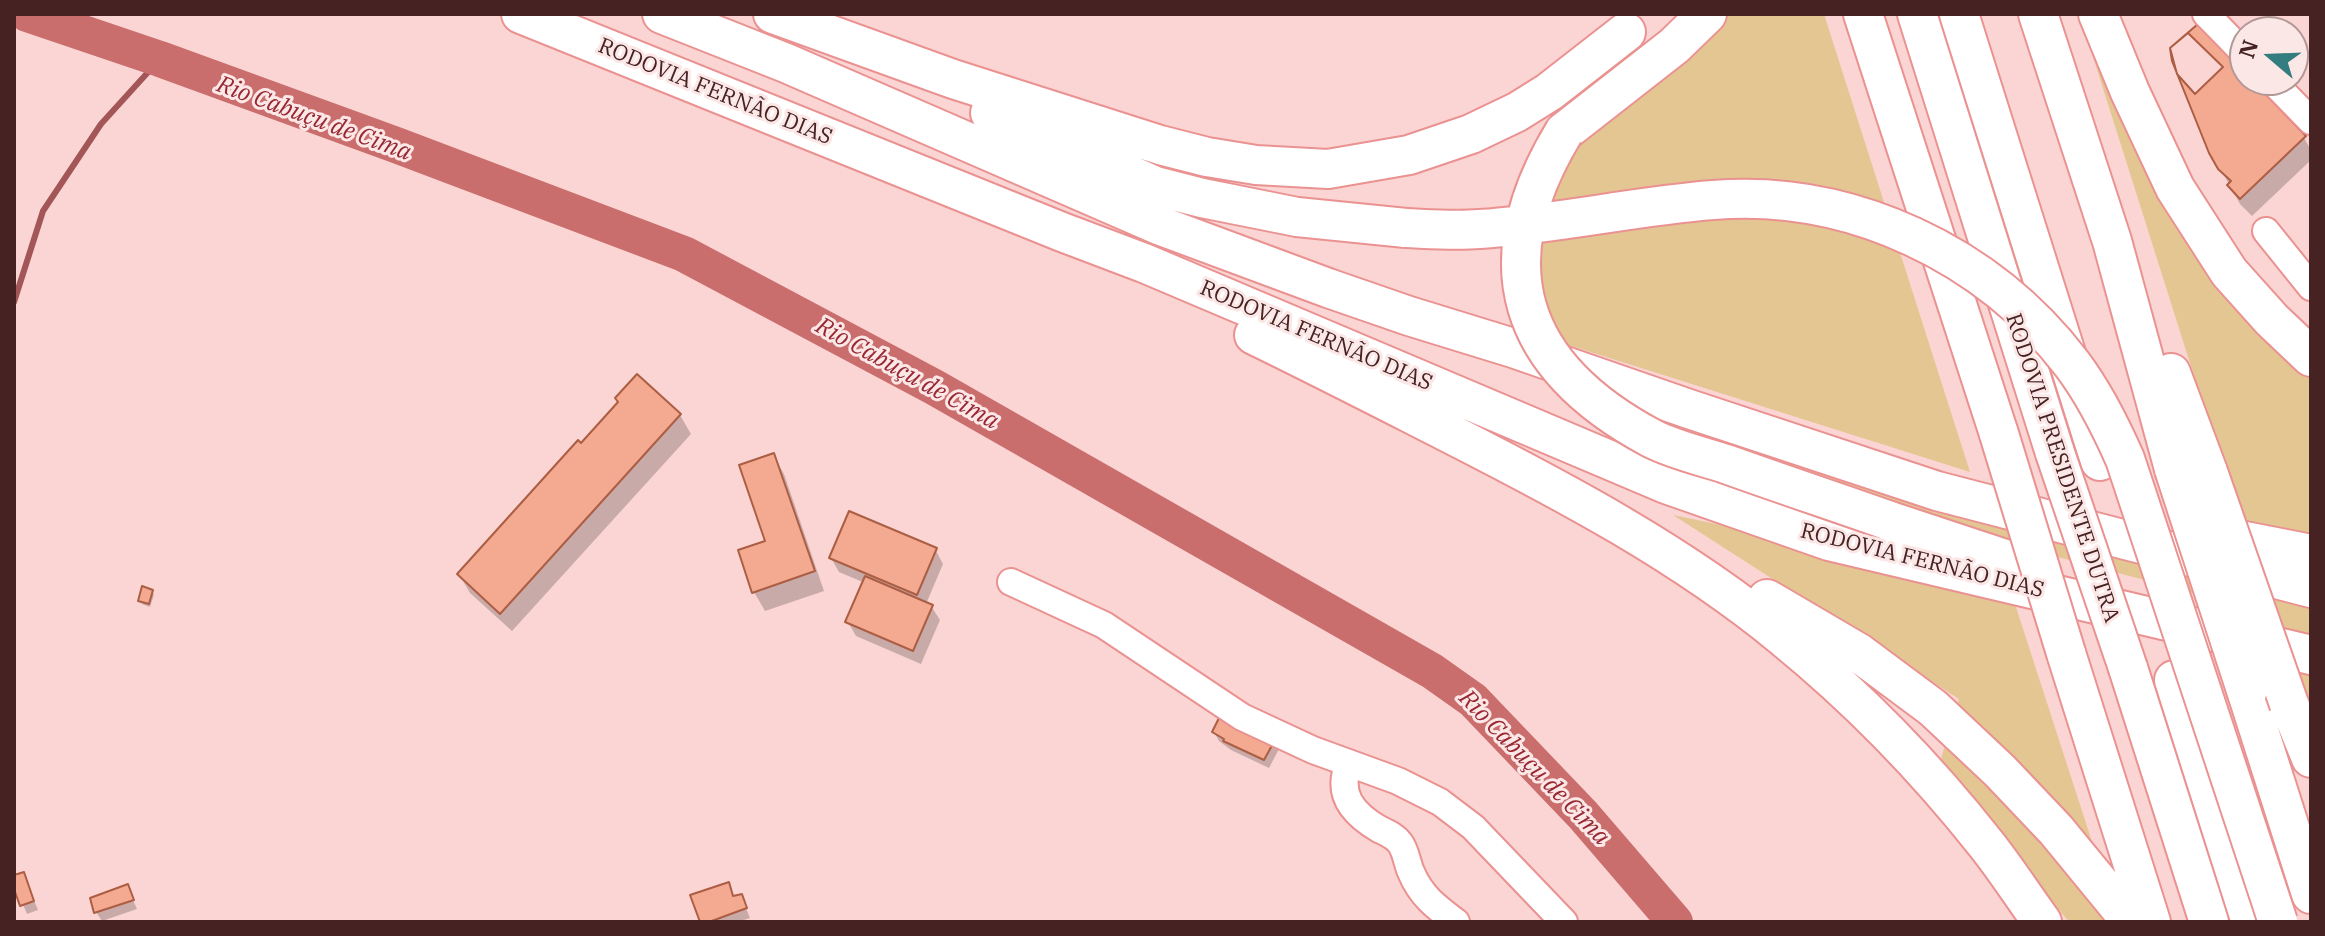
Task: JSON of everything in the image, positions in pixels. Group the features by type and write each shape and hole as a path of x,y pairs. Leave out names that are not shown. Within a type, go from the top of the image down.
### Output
{"highway":[{"name":"RODOVIA FERNÃO DIAS","path":"521,14 1144,263 1666,484 1829,541 2255,642"},
{"name":"RODOVIA FERNÃO DIAS","path":"662,14 786,63 1161,226 1409,316 1937,491 2311,588"},
{"path":"773,14 953,79 1121,134 1207,157 1256,165 1328,169 1409,155 1471,134 1517,112 1549,92 1632,23"},
{"path":"1564,132 1674,46 1707,14"},
{"path":"1863,14 1999,434 2151,922"},
{"name":"RODOVIA PRESIDENTE DUTRA","path":"1917,14 2055,453 2209,922"},
{"name":"RODOVIA PRESIDENTE DUTRA","path":"1959,14 2100,461 2251,922"},
{"path":"2038,14 2191,470 2311,758"},
{"path":"2098,14 2175,188 2229,272 2311,357"},
{"path":"1632,23 1548,159 1528,207 1520,249 1524,302 1530,319 1550,356 1582,392 1610,414 1654,440 2255,642 2311,655"},
{"path":"953,79 992,115 1155,186 1249,209 1406,228 1478,229 1714,200 1779,200 1844,212 1906,233 1969,267 2033,320 2072,365 2093,395 2125,459 2278,922"},
{"path":"1062,232 1141,279 1542,480 1645,540 1708,582 1781,635 1897,740 1986,844 2042,922"},
{"path":"2191,470 2247,693 2311,894"},
{"path":"1542,480 1599,497 1859,653 1933,708 2000,771 2056,830 2129,922"},
{"path":"1937,491 1980,489 2311,554"}],"street":[{"path":"2206,14 2229,38"},
{"path":"2287,96 2311,121"},
{"path":"2266,231 2311,287"},
{"path":"1011,582 1104,625 1242,717 1279,736 1398,781 1440,802 1500,853 1564,922"},
{"path":"1349,763 1345,783 1353,809 1401,844 1421,892 1456,922"}],"shaded area":[{"path":"1729,14 1824,14 1970,472 1562,343 1533,275 1550,185 1585,131 1707,38"},
{"path":"2089,35 2311,373 2311,720 2273,614 2001,542 1744,448 2000,528 2264,590 2088,41"},
{"path":"1673,515 1745,530 2014,601 2118,922 2069,922 1940,762 1959,699"}],"building":[{"path":"2198,24 2229,56 2229,96 2267,96 2306,136 2240,199 2227,185 2231,181 2218,169 2209,153 2172,61 2170,48"},
{"path":"2188,33 2223,67 2195,94 2177,74 2170,48"},
{"path":"637,374 681,414 500,614 457,574 578,440 581,443 618,402 615,398"},
{"path":"774,453 815,571 752,593 738,550 765,541 739,465"},
{"path":"849,511 937,548 917,595 829,558"},
{"path":"865,576 933,605 913,651 845,622"},
{"path":"142,586 153,590 149,604 138,601"},
{"path":"1223,710 1276,738 1264,760 1223,741 1212,732"},
{"path":"24,872 34,901 20,906 14,889 14,875"},
{"path":"729,882 733,896 742,894 747,908 709,922 700,922 690,895"},
{"path":"128,884 134,900 94,913 90,898"}],"waterway":[{"name":"Rio Cabuçu de Cima","path":"27,14 396,145 684,254 934,387 1432,671 1473,700 1583,815 1675,922"},
{"path":"14,302 43,211 101,124 160,59"}]}
